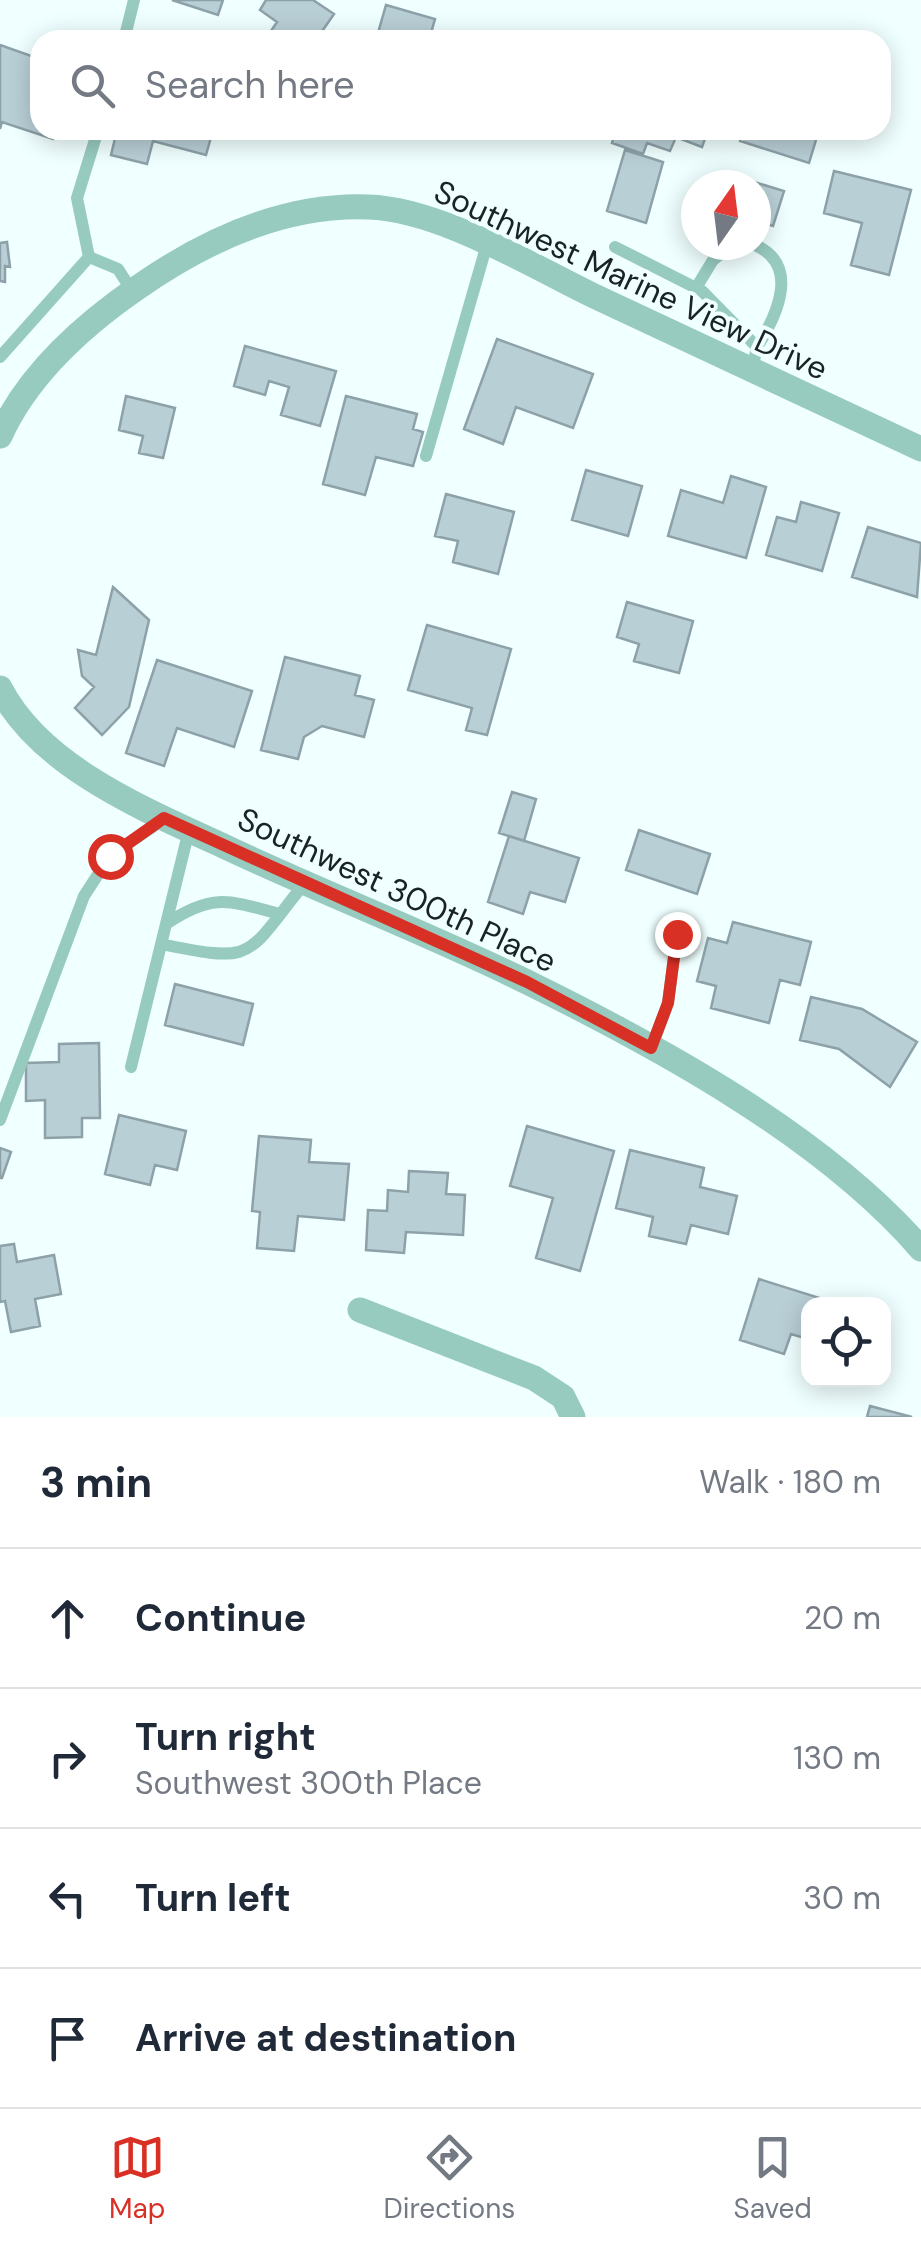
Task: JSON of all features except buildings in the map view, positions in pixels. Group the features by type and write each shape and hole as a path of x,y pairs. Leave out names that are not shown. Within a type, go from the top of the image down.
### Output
{"street":[{"name":"Southwest Marine View Drive","path":"0,436 13,408 61,350 166,267 268,219 325,208 371,206 410,214 487,244 755,358 921,449"},
{"name":"Southwest 300th Place","path":"0,688 40,738 108,792 527,982 651,1048 795,1136 921,1249"},
{"path":"360,1310 534,1378 563,1397 574,1417"}],"lane":[{"path":"126,30 134,0"},
{"path":"89,257 77,198 95,140"},
{"path":"426,456 487,244"},
{"path":"615,246 696,288 755,358 783,283 782,266 771,252"},
{"path":"89,257 118,270 132,292"},
{"path":"0,357 89,257"},
{"path":"696,288 713,260"},
{"path":"0,1120 84,896 110,856 164,818"},
{"path":"131,1067 189,830"},
{"path":"161,944 223,957 253,949 304,884"},
{"path":"166,924 197,903 229,900 280,914"},
{"path":"651,1048 668,1003 677,934"}],"route":[{"path":"110,856 164,818 347,905 527,982 651,1048 668,1003 677,934"}]}
